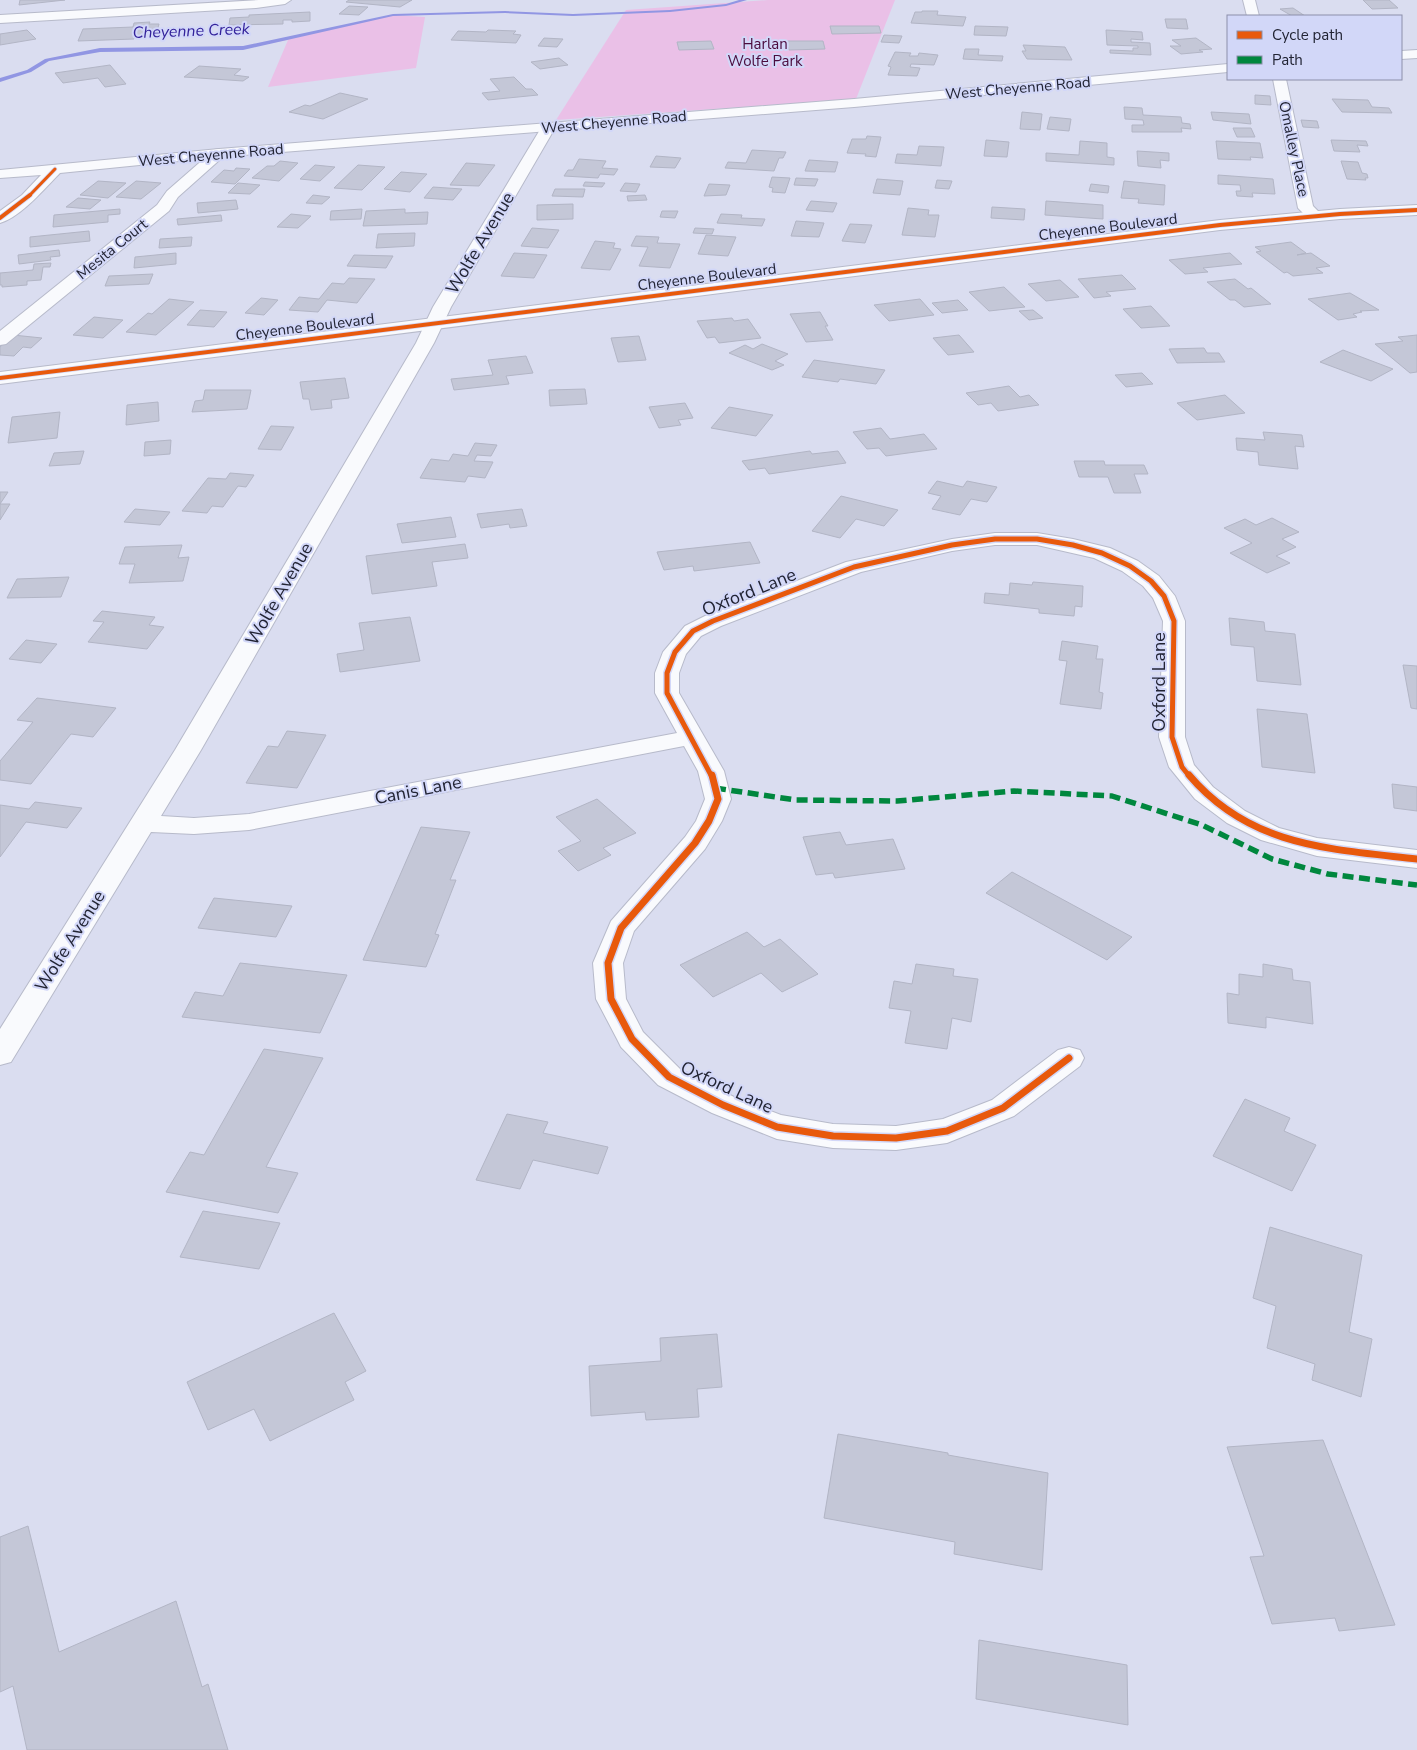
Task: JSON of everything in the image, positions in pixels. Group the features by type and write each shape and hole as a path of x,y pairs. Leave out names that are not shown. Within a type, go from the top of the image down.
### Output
{"street":[{"path":"0,19 256,4 285,0"},
{"path":"1249,0 1252,15"},
{"path":"1402,55 1417,54"},
{"name":"West Cheyenne Road","path":"0,174 219,153 854,103 1227,68"},
{"name":"Omalley Place","path":"1279,80 1306,208 1314,216"},
{"name":"Wolfe Avenue","path":"0,1054 193,741 548,128"},
{"name":"Mesita Court","path":"0,340 163,208 172,194 219,153"},
{"path":"0,218 27,198 55,168"},
{"name":"Cheyenne Boulevard","path":"0,378 1220,225 1314,216 1417,210"},
{"name":"Oxford Lane","path":"1069,1058 1003,1108 947,1131 896,1138 833,1136 777,1126 723,1105 669,1077 632,1039 611,999 608,963 621,928 695,843 709,821 718,798 711,771 668,693 667,673 674,652 693,631 713,621 854,567 952,544 995,539 1037,539 1102,553 1130,566 1150,581 1164,596 1174,621 1172,737 1182,767 1204,793 1236,817 1270,834 1317,848 1417,859"},
{"name":"Canis Lane","path":"142,823 194,826 249,822 693,737"}],"green space":[{"name":"Harlan Wolfe Park","path":"768,0 895,0 856,99 556,120 626,10"},
{"path":"393,15 425,17 416,68 268,87 288,40 244,48"}],"building":[{"path":"20,0 65,0 19,5"},
{"path":"349,0 412,0 400,7 346,2"},
{"path":"1363,0 1389,0 1398,8 1372,9"},
{"path":"349,6 368,7 359,15 339,14"},
{"path":"1293,8 1304,15 1290,15 1280,9"},
{"path":"938,11 937,15 966,17 963,26 911,23 915,12"},
{"path":"310,12 310,21 292,22 292,20 283,20 283,24 229,25 230,18 249,17 249,15"},
{"path":"1165,19 1186,19 1188,29 1167,28"},
{"path":"150,22 149,24 159,24 156,35 135,36 134,39 78,41 83,29 133,27 134,23"},
{"path":"830,26 879,26 881,33 832,34"},
{"path":"975,26 1008,27 1006,36 974,35"},
{"path":"27,30 36,39 0,45 0,34"},
{"path":"488,30 516,31 513,34 521,35 516,43 451,40 458,31 486,32"},
{"path":"1106,30 1142,32 1143,40 1131,39 1131,42 1150,43 1151,55 1110,53 1110,50 1133,51 1133,48 1138,48 1138,46 1107,45"},
{"path":"884,35 902,36 899,43 881,42"},
{"path":"544,38 563,39 557,47 538,46"},
{"path":"1196,38 1212,49 1199,50 1203,52 1181,54 1170,46 1181,46 1172,40"},
{"path":"711,41 714,49 679,50 677,42"},
{"path":"782,41 823,41 825,49 789,50 788,47 783,47"},
{"path":"1023,45 1065,47 1072,60 1027,59 1022,51 1026,51"},
{"path":"965,49 979,49 978,55 1003,56 1002,61 963,59"},
{"path":"895,52 911,53 909,56 918,56 919,53 938,55 934,65 911,64 910,67 920,68 917,76 888,75 891,67 888,66"},
{"path":"559,58 568,65 540,69 531,62"},
{"path":"110,65 126,84 105,87 98,78 63,83 55,73"},
{"path":"199,66 241,69 234,75 249,77 243,81 184,77"},
{"path":"514,77 526,89 532,89 538,95 488,100 482,93 500,91 490,79"},
{"path":"340,93 368,99 323,119 289,112 305,105 310,106"},
{"path":"1255,95 1270,96 1271,105 1255,104"},
{"path":"1332,99 1368,100 1372,107 1389,108 1392,113 1342,112"},
{"path":"1124,107 1142,108 1143,115 1181,117 1182,123 1190,124 1191,129 1181,128 1182,132 1132,132 1132,125 1144,125 1143,120 1125,119"},
{"path":"1022,112 1042,114 1040,130 1020,129"},
{"path":"1211,112 1249,114 1251,124 1213,120"},
{"path":"1050,117 1071,119 1069,131 1047,129"},
{"path":"1301,120 1317,121 1319,128 1303,127"},
{"path":"1233,128 1251,128 1255,137 1237,137"},
{"path":"867,136 881,137 876,157 865,156 866,154 847,153 852,139 866,139"},
{"path":"986,140 1009,142 1007,157 984,156"},
{"path":"1331,140 1366,141 1368,146 1357,145 1360,152 1334,151"},
{"path":"1080,141 1107,143 1107,157 1114,158 1114,165 1046,161 1046,153 1079,155"},
{"path":"1216,141 1260,143 1263,158 1250,157 1251,160 1218,159"},
{"path":"919,146 944,147 941,166 895,163 897,154 917,155"},
{"path":"752,150 786,152 783,158 779,158 774,171 725,168 728,162 746,163"},
{"path":"1137,151 1169,153 1169,161 1160,160 1161,168 1138,166"},
{"path":"656,156 681,158 675,168 650,167"},
{"path":"579,159 606,161 602,168 618,169 614,175 600,174 598,178 564,176 568,170 573,170"},
{"path":"809,160 838,162 835,172 805,171"},
{"path":"280,161 298,163 279,181 252,178 267,166 274,166"},
{"path":"1341,161 1358,162 1362,173 1367,174 1368,178 1365,178 1366,180 1347,179"},
{"path":"466,163 495,165 479,186 450,185"},
{"path":"315,165 335,167 320,181 300,179"},
{"path":"358,165 385,167 362,190 334,188"},
{"path":"236,168 250,169 235,184 211,182 224,170 234,171"},
{"path":"401,172 427,174 410,192 384,189"},
{"path":"1218,175 1273,179 1275,194 1252,193 1253,197 1237,196 1236,191 1241,191 1240,185 1218,184"},
{"path":"772,177 790,178 785,193 772,192 773,188 769,187"},
{"path":"796,178 818,179 815,186 794,185"},
{"path":"877,179 903,181 900,195 873,193"},
{"path":"937,180 952,181 949,189 935,188"},
{"path":"98,181 126,183 108,198 80,195"},
{"path":"136,181 161,183 141,199 116,197"},
{"path":"1124,181 1165,185 1164,205 1138,203 1139,199 1121,198"},
{"path":"585,182 605,183 602,187 583,186"},
{"path":"238,183 260,185 250,194 228,193"},
{"path":"625,183 640,184 636,192 620,191"},
{"path":"709,184 730,185 726,195 704,196"},
{"path":"1091,184 1109,186 1108,193 1089,191"},
{"path":"433,187 462,189 453,200 424,198"},
{"path":"555,189 585,189 583,197 552,196"},
{"path":"313,195 330,197 322,204 306,203"},
{"path":"645,195 647,200 628,201 627,196"},
{"path":"78,198 101,200 90,209 66,207"},
{"path":"236,200 238,209 198,213 197,203"},
{"path":"811,201 837,203 833,212 806,210"},
{"path":"1046,201 1103,205 1103,219 1045,215"},
{"path":"573,204 573,219 537,220 537,205"},
{"path":"992,207 1025,209 1024,220 991,218"},
{"path":"908,208 929,210 928,215 939,215 935,237 902,235"},
{"path":"120,209 120,214 108,215 108,222 53,227 54,215"},
{"path":"362,209 361,219 330,220 331,211"},
{"path":"405,209 405,213 428,212 427,224 363,226 366,211"},
{"path":"662,211 678,211 675,218 660,217"},
{"path":"291,214 311,216 298,228 277,227"},
{"path":"721,214 742,215 741,218 765,219 762,226 717,223"},
{"path":"221,215 222,221 178,225 177,219"},
{"path":"796,221 824,223 819,237 791,236"},
{"path":"850,224 872,225 865,243 842,241"},
{"path":"532,228 559,230 548,248 521,246"},
{"path":"695,228 714,229 712,234 693,233"},
{"path":"89,231 90,241 30,247 30,237"},
{"path":"415,233 414,246 376,248 378,234"},
{"path":"706,235 736,237 728,256 698,254"},
{"path":"636,236 659,237 657,243 680,244 670,268 639,266 648,247 631,246"},
{"path":"192,237 191,246 159,248 160,239"},
{"path":"595,241 615,243 613,248 621,249 610,270 581,268"},
{"path":"1291,242 1306,253 1297,255 1311,253 1330,266 1316,268 1323,273 1293,276 1287,272 1284,273 1256,252 1261,251 1255,247"},
{"path":"59,250 60,256 50,257 51,260 19,264 18,255"},
{"path":"176,253 176,264 134,268 135,257"},
{"path":"514,253 547,255 534,278 501,276"},
{"path":"1230,253 1242,264 1203,268 1208,272 1185,274 1169,260"},
{"path":"354,255 393,256 386,268 347,266"},
{"path":"51,263 50,267 43,267 41,280 27,281 27,285 2,287 0,285 0,273 33,270 34,264"},
{"path":"153,274 149,284 105,286 109,276"},
{"path":"1122,275 1136,289 1106,292 1111,296 1094,298 1078,279"},
{"path":"349,278 375,279 357,303 327,300 318,312 289,310 299,297 319,299 332,283 344,284"},
{"path":"1235,279 1248,289 1251,288 1271,304 1244,307 1235,300 1230,300 1207,282"},
{"path":"1060,280 1079,297 1046,301 1028,284"},
{"path":"1004,287 1025,307 989,311 969,292"},
{"path":"1350,293 1379,310 1360,311 1362,312 1353,314 1357,317 1338,320 1308,299"},
{"path":"261,298 278,300 264,315 245,313"},
{"path":"169,299 194,302 156,335 126,332 148,313 152,314"},
{"path":"920,299 934,315 889,321 874,305"},
{"path":"958,300 968,310 942,313 932,303"},
{"path":"1151,306 1170,326 1141,328 1123,309"},
{"path":"200,310 227,312 214,327 187,325"},
{"path":"1033,310 1043,318 1029,320 1019,311"},
{"path":"820,312 833,340 806,342 790,314"},
{"path":"94,317 123,320 103,338 73,335"},
{"path":"732,318 734,321 748,319 761,338 719,343 715,337 707,338 697,321"},
{"path":"13,335 42,338 31,348 23,347 14,356 0,355 0,347"},
{"path":"959,335 974,352 948,355 933,338"},
{"path":"1417,335 1417,372 1410,373 1375,344 1403,341 1398,337"},
{"path":"639,336 646,360 618,362 611,338"},
{"path":"762,344 788,354 775,361 784,365 772,370 729,353 745,345 753,349"},
{"path":"1204,348 1207,353 1219,353 1225,362 1177,363 1169,349"},
{"path":"1343,350 1393,369 1371,381 1320,362"},
{"path":"526,356 533,373 506,376 509,384 454,390 451,379 493,375 488,360"},
{"path":"814,360 885,370 876,384 840,379 838,382 802,377"},
{"path":"1142,373 1153,384 1126,387 1115,375"},
{"path":"345,378 349,398 331,400 332,408 311,410 309,399 303,399 300,382"},
{"path":"1009,386 1020,397 1029,395 1039,405 998,411 991,403 978,405 966,393"},
{"path":"585,389 587,404 550,406 549,390"},
{"path":"205,390 251,390 247,409 192,412 195,401 203,400"},
{"path":"1225,395 1245,413 1197,420 1177,403"},
{"path":"158,402 159,421 126,425 127,405"},
{"path":"685,403 693,418 678,420 681,425 659,428 649,407"},
{"path":"729,407 773,415 756,436 711,428"},
{"path":"60,412 57,438 8,443 12,417"},
{"path":"271,426 294,427 281,450 258,449"},
{"path":"881,428 890,439 924,434 937,449 886,456 879,448 867,449 853,432"},
{"path":"1263,432 1302,435 1304,447 1295,446 1298,469 1259,465 1258,452 1237,450 1236,438 1265,440"},
{"path":"171,440 170,454 144,456 145,442"},
{"path":"475,443 497,445 491,456 477,455 474,461 493,462 485,478 468,476 465,482 420,478 431,459 449,461 453,454 468,456"},
{"path":"84,451 80,464 49,466 54,453"},
{"path":"810,451 812,454 838,451 846,463 769,474 765,468 749,470 742,461"},
{"path":"1074,461 1104,461 1105,465 1144,465 1148,474 1134,474 1141,493 1114,493 1108,477 1079,477"},
{"path":"230,473 254,475 246,487 238,486 223,507 212,506 207,513 182,511 208,478 226,479"},
{"path":"937,481 963,487 967,481 997,487 987,502 971,499 960,515 932,509 941,496 928,493"},
{"path":"0,492 8,492 0,504"},
{"path":"841,496 898,510 884,526 856,519 840,538 812,531"},
{"path":"0,504 10,504 0,520"},
{"path":"135,509 170,512 160,525 124,522"},
{"path":"522,509 527,526 510,528 509,524 481,528 477,514"},
{"path":"451,517 456,537 402,543 397,524"},
{"path":"1272,518 1299,532 1282,539 1296,547 1276,556 1290,563 1267,573 1230,553 1252,543 1224,528 1245,519 1256,525"},
{"path":"750,542 760,563 694,571 693,566 664,570 657,552"},
{"path":"465,544 468,558 432,562 437,586 372,594 366,556"},
{"path":"182,545 178,558 189,557 183,581 129,583 135,564 119,564 125,547"},
{"path":"69,577 61,597 7,598 17,579"},
{"path":"1033,582 1083,586 1082,607 1075,606 1074,616 1039,613 1039,609 984,603 985,593 1009,595 1010,583 1032,585"},
{"path":"102,611 155,617 149,625 164,627 147,649 88,642 104,622 93,621"},
{"path":"410,617 420,661 340,672 337,654 364,650 359,623"},
{"path":"1229,618 1264,622 1265,631 1295,634 1301,685 1257,681 1254,647 1231,645"},
{"path":"26,640 57,644 41,663 9,659"},
{"path":"1062,641 1098,646 1096,659 1103,659 1099,692 1103,693 1101,709 1060,704 1067,661 1059,660"},
{"path":"1403,665 1417,666 1417,709 1411,708"},
{"path":"37,698 116,708 93,737 71,734 31,784 0,780 0,761 33,722 17,720"},
{"path":"1257,709 1307,714 1315,773 1262,767"},
{"path":"287,731 326,735 297,788 246,783 268,746 278,747"},
{"path":"1392,784 1417,787 1417,811 1394,808"},
{"path":"597,799 636,833 603,848 611,855 578,871 558,851 581,841 556,817"},
{"path":"35,802 82,808 67,828 26,822 0,857 0,805 29,809"},
{"path":"421,827 470,832 450,880 456,880 435,934 439,935 426,967 363,960"},
{"path":"840,832 846,845 893,839 905,869 835,878 833,873 816,875 803,837"},
{"path":"1012,872 1132,937 1107,960 986,893"},
{"path":"214,898 292,906 276,937 198,928"},
{"path":"747,932 764,947 780,939 818,974 782,992 761,973 713,997 680,965"},
{"path":"240,963 347,975 320,1033 182,1017 195,992 223,996"},
{"path":"916,964 954,969 953,976 978,979 971,1022 952,1018 947,1049 905,1043 911,1011 889,1008 894,981 912,984"},
{"path":"1263,964 1292,969 1293,980 1310,982 1313,1024 1266,1017 1266,1028 1228,1023 1227,993 1239,995 1239,974 1263,977"},
{"path":"264,1049 323,1058 266,1167 298,1173 278,1213 166,1192 190,1152 204,1155"},
{"path":"1245,1099 1290,1118 1284,1131 1316,1145 1292,1191 1213,1156"},
{"path":"507,1114 548,1122 543,1133 608,1147 598,1174 533,1160 520,1189 476,1180"},
{"path":"203,1211 280,1223 259,1269 180,1257"},
{"path":"1270,1227 1362,1255 1349,1332 1372,1339 1361,1397 1312,1380 1315,1364 1267,1348 1276,1306 1253,1298"},
{"path":"334,1313 366,1371 345,1382 354,1400 270,1441 254,1409 208,1430 187,1382"},
{"path":"717,1334 722,1387 697,1389 699,1417 646,1420 645,1412 591,1416 589,1366 661,1361 660,1338"},
{"path":"838,1434 1048,1473 1042,1570 954,1554 955,1542 824,1518"},
{"path":"1323,1440 1395,1625 1339,1631 1335,1618 1272,1624 1250,1557 1264,1556 1227,1447"},
{"path":"28,1526 59,1652 176,1601 202,1687 208,1684 228,1750 27,1750 13,1686 0,1692 0,1537"},
{"path":"979,1640 1127,1665 1128,1725 976,1699"}],"waterway":[{"name":"Cheyenne Creek","path":"0,80 29,71 47,60 100,50 243,48 393,15 505,12 573,15 670,11 726,5 745,0"}],"marked path":[{"path":"715,788 796,800 897,801 1014,791 1112,796 1202,825 1272,859 1328,874 1417,885"}],"cycle path":[{"path":"0,218 27,198 55,169"},
{"path":"0,378 1220,225 1340,214 1417,210"},
{"path":"1069,1058 1003,1108 947,1131 896,1138 833,1136 777,1127 723,1105 669,1077 632,1039 611,999 608,963 621,928 695,843 709,821 718,799 711,771 667,693 667,673 675,652 693,631 713,621 854,567 952,545 995,539 1037,539 1073,545 1102,553 1130,566 1151,581 1164,596 1174,621 1172,737 1182,767 1204,793 1236,817 1270,834 1317,847 1417,859"}]}
